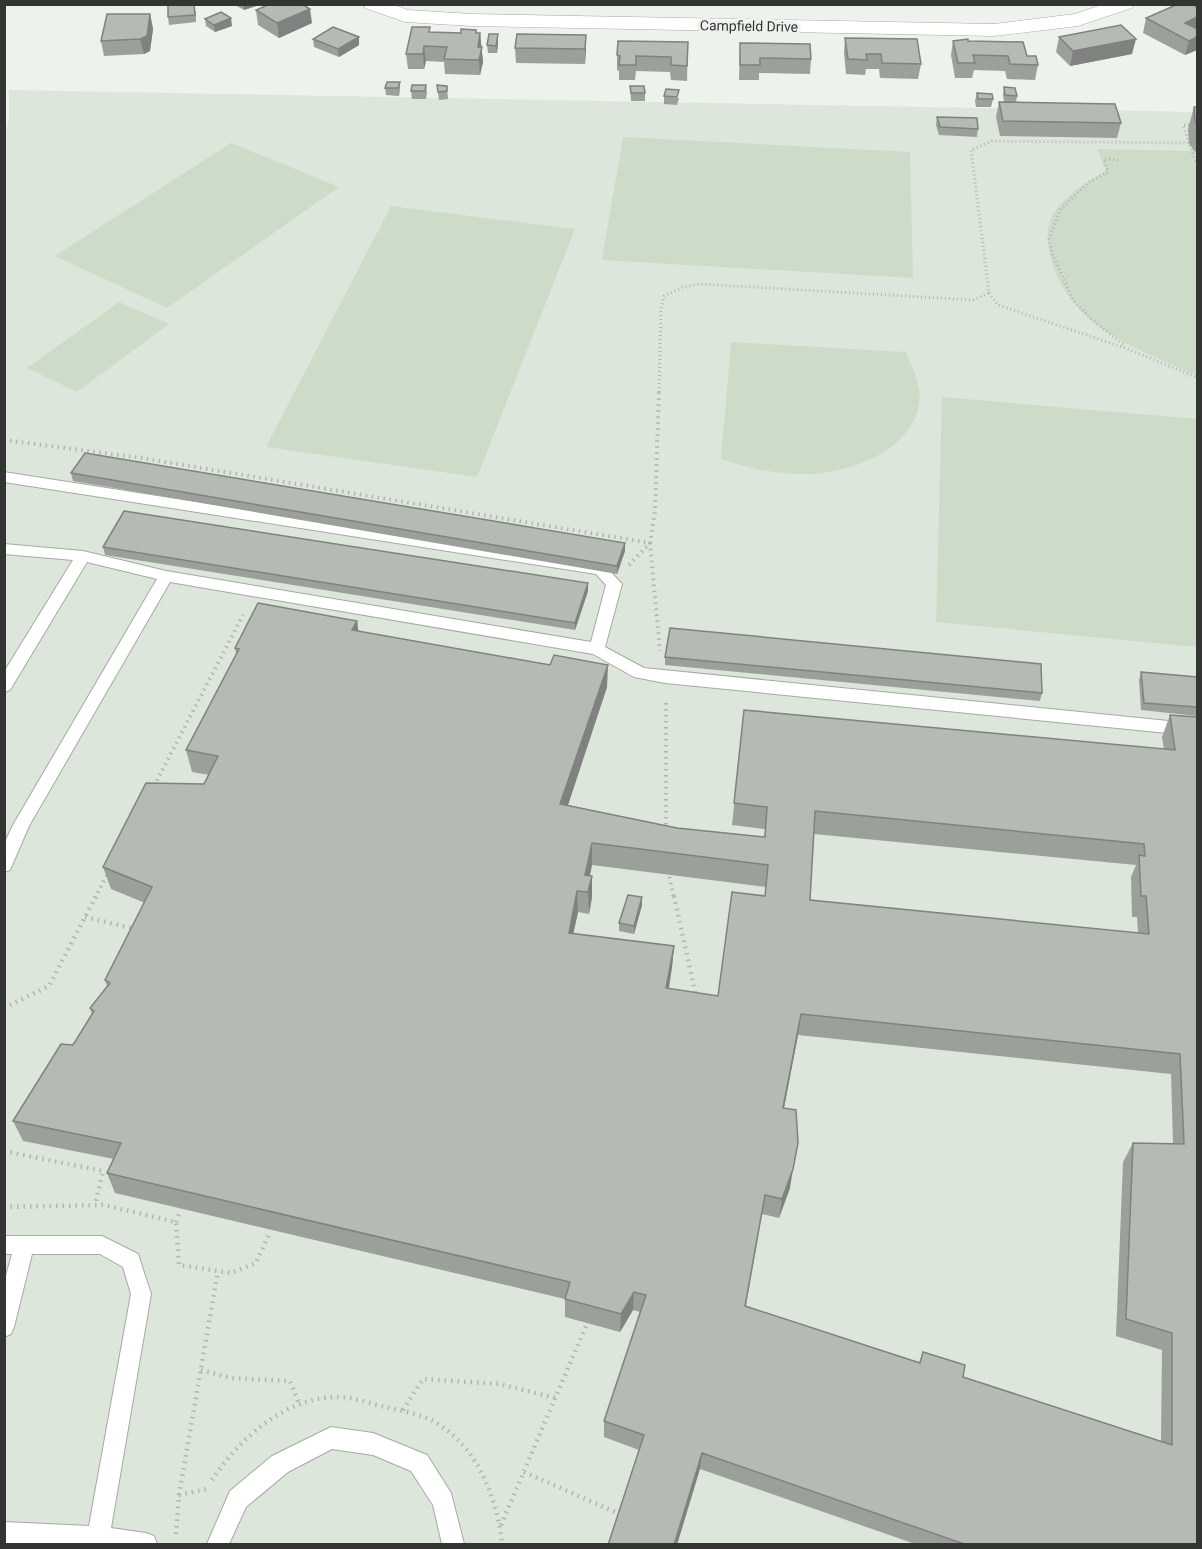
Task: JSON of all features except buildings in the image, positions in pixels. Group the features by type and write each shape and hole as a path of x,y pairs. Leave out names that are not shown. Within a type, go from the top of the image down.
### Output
{"street":[{"name":"Campfield Drive","path":"372,4 405,16 472,20 994,30 1078,20 1125,4"}],"lane":[{"path":"4,477 600,570 614,584 597,649"},
{"path":"4,549 82,556 166,576 597,649 640,673 665,677 1197,730"},
{"path":"4,686 82,556"},
{"path":"4,865 21,825 166,576"},
{"path":"4,1327 14,1245 102,1245 131,1261 141,1294 98,1541"},
{"path":"218,1545 238,1499 280,1464 331,1438 373,1444 419,1463 443,1501 453,1545"},
{"path":"4,1533 146,1545"}],"path":[{"path":"1196,162 1183,124 1197,125"},
{"path":"1189,143 992,141 971,150 989,293 998,305 1122,347 1197,378"},
{"path":"1119,160 1104,159 1108,172 1089,183 1060,210 1049,239 1052,253 1072,300 1091,319 1123,344 1122,347"},
{"path":"644,548 650,543 655,511 661,309 664,296 683,287 700,284 973,300 989,293"},
{"path":"290,522 294,509 308,486"},
{"path":"150,794 256,591"},
{"path":"155,783 165,785"},
{"path":"4,1008 49,986 112,866"},
{"path":"85,917 137,929"},
{"path":"4,1151 103,1171 95,1205"},
{"path":"4,1207 104,1205 176,1222"},
{"path":"179,1214 176,1222 179,1265 231,1273 256,1263 268,1234"},
{"path":"175,1545 179,1496 218,1271"},
{"path":"501,1525 590,1315"},
{"path":"201,1370 231,1378 290,1381 300,1406"},
{"path":"403,1410 423,1379 500,1384 555,1398"},
{"path":"524,1472 622,1515"}],"shaded area":[{"path":"9,90 1197,112 1197,1544 5,1544 4,142 9,118"}],"green space":[{"path":"1197,129 1197,375 1141,351 1091,320 1066,292 1056,275 1048,238 1050,221 1065,199 1106,171 1097,149 1194,151"},
{"path":"623,137 910,152 913,278 602,260"},
{"path":"231,143 339,187 167,308 55,256"},
{"path":"391,206 575,229 477,477 266,447"},
{"path":"119,302 169,324 77,392 27,368"},
{"path":"731,342 905,352 914,370 920,397 914,420 893,446 844,469 799,474 754,468 721,459"},
{"path":"942,397 1197,419 1197,647 936,622"}]}
